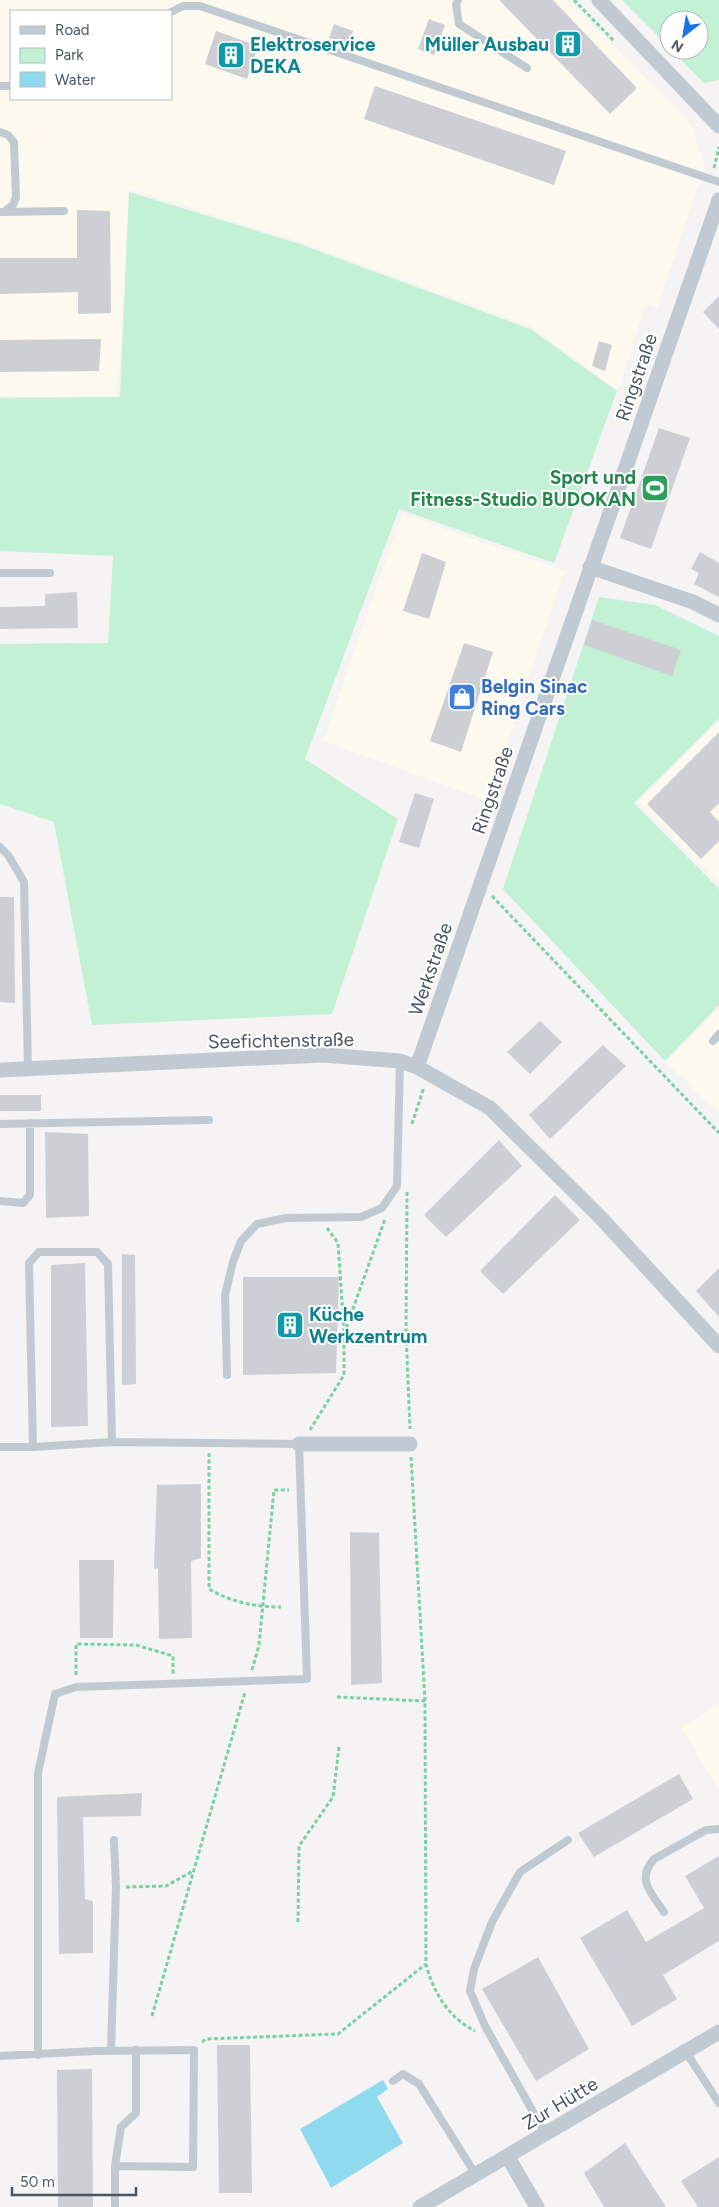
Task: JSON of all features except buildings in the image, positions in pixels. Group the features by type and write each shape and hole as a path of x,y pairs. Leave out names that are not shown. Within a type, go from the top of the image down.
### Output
{"street":[{"path":"599,0 719,126"},
{"name":"Ringstraße","path":"481,884 719,200"},
{"path":"590,567 693,602 719,615"},
{"name":"Werkstraße","path":"423,1070 481,884"},
{"name":"Seefichtenstraße","path":"0,1070 323,1055 400,1062 423,1070 490,1108 601,1218 719,1346"},
{"path":"304,1444 410,1444"},
{"name":"Zur Hütte","path":"420,2207 719,2032"},
{"path":"508,2157 537,2207"}],"lane":[{"path":"458,0 456,4 459,24 527,68"},
{"path":"172,12 183,6 200,6 719,182"},
{"path":"0,132 8,135 14,142 16,197 12,205 2,212"},
{"path":"2,212 64,211"},
{"path":"0,573 50,573"},
{"path":"0,847 8,854 24,882 28,1069"},
{"path":"713,1041 719,1034"},
{"path":"227,1375 226,1295 233,1262 240,1241 257,1224 286,1218 361,1217 382,1208 397,1186 400,1062"},
{"path":"0,1124 209,1120"},
{"path":"0,1201 23,1203 30,1195 30,1123"},
{"path":"33,1447 29,1264 39,1252 98,1252 108,1264 112,1442"},
{"path":"0,1447 112,1442 304,1444 300,1490 307,1679 76,1687 55,1694 38,1773 38,2055"},
{"path":"664,1912 646,1885 644,1875 648,1866 654,1859 706,1830 719,1829"},
{"path":"111,2051 116,1887 114,1840"},
{"path":"546,2134 493,2041 470,1991 474,1969 492,1922 520,1872 568,1840"},
{"path":"0,2056 136,2050 194,2050 193,2167 116,2166"},
{"path":"115,2207 116,2166 121,2127 136,2113 136,2050"},
{"path":"686,2052 719,2103"},
{"path":"392,2081 404,2074 419,2084 476,2175"}],"path":[{"path":"481,884 719,1133"},
{"path":"411,1131 423,1070"},
{"path":"407,1187 406,1332 410,1444 425,1701 426,1964 431,1985 459,2023 493,2041"},
{"path":"344,1334 386,1217 382,1208"},
{"path":"304,1444 310,1429 344,1375 344,1334 338,1244 320,1218"},
{"path":"344,1334 406,1332"},
{"path":"210,1443 209,1589 226,1599 262,1607 281,1607"},
{"path":"152,2016 259,1645 274,1490 300,1490"},
{"path":"76,1687 76,1644 136,1646 173,1656 174,1684"},
{"path":"337,1697 425,1701"},
{"path":"298,1922 299,1846 333,1797 339,1747"},
{"path":"116,1887 166,1886 194,1871"},
{"path":"194,2050 206,2039 338,2034 426,1964"}],"shaded area":[{"path":"0,0 568,0 690,123 705,167 657,308 646,304 618,390 532,327 298,241 129,189 118,396 0,397"},
{"path":"402,514 565,571 488,801 323,741"},
{"path":"719,722 719,883 638,802"},
{"path":"719,1009 719,1114 667,1063"},
{"path":"719,1705 719,1790 681,1727"}],"green space":[{"path":"622,0 719,0 719,80 704,83 681,60 709,60 709,10 659,10 659,37"},
{"path":"129,192 297,243 530,329 617,391 554,563 399,509 305,759 398,819 332,1014 92,1025 54,822 0,804 0,644 108,643 113,556 0,551 0,398 120,397"},
{"path":"599,597 655,605 719,636 719,719 634,803 719,889 719,1005 665,1061 503,889"}],"water":[{"path":"383,2080 388,2089 377,2097 403,2143 331,2188 300,2129"}],"place":[{"name":"Müller Ausbau","path":"568,44"},
{"name":"Elektroservice DEKA","path":"231,55"},
{"name":"Sport und Fitness-Studio BUDOKAN","path":"655,488"},
{"name":"Belgin Sinac Ring Cars","path":"462,697"},
{"name":"Küche Werkzentrum","path":"290,1325"}]}
